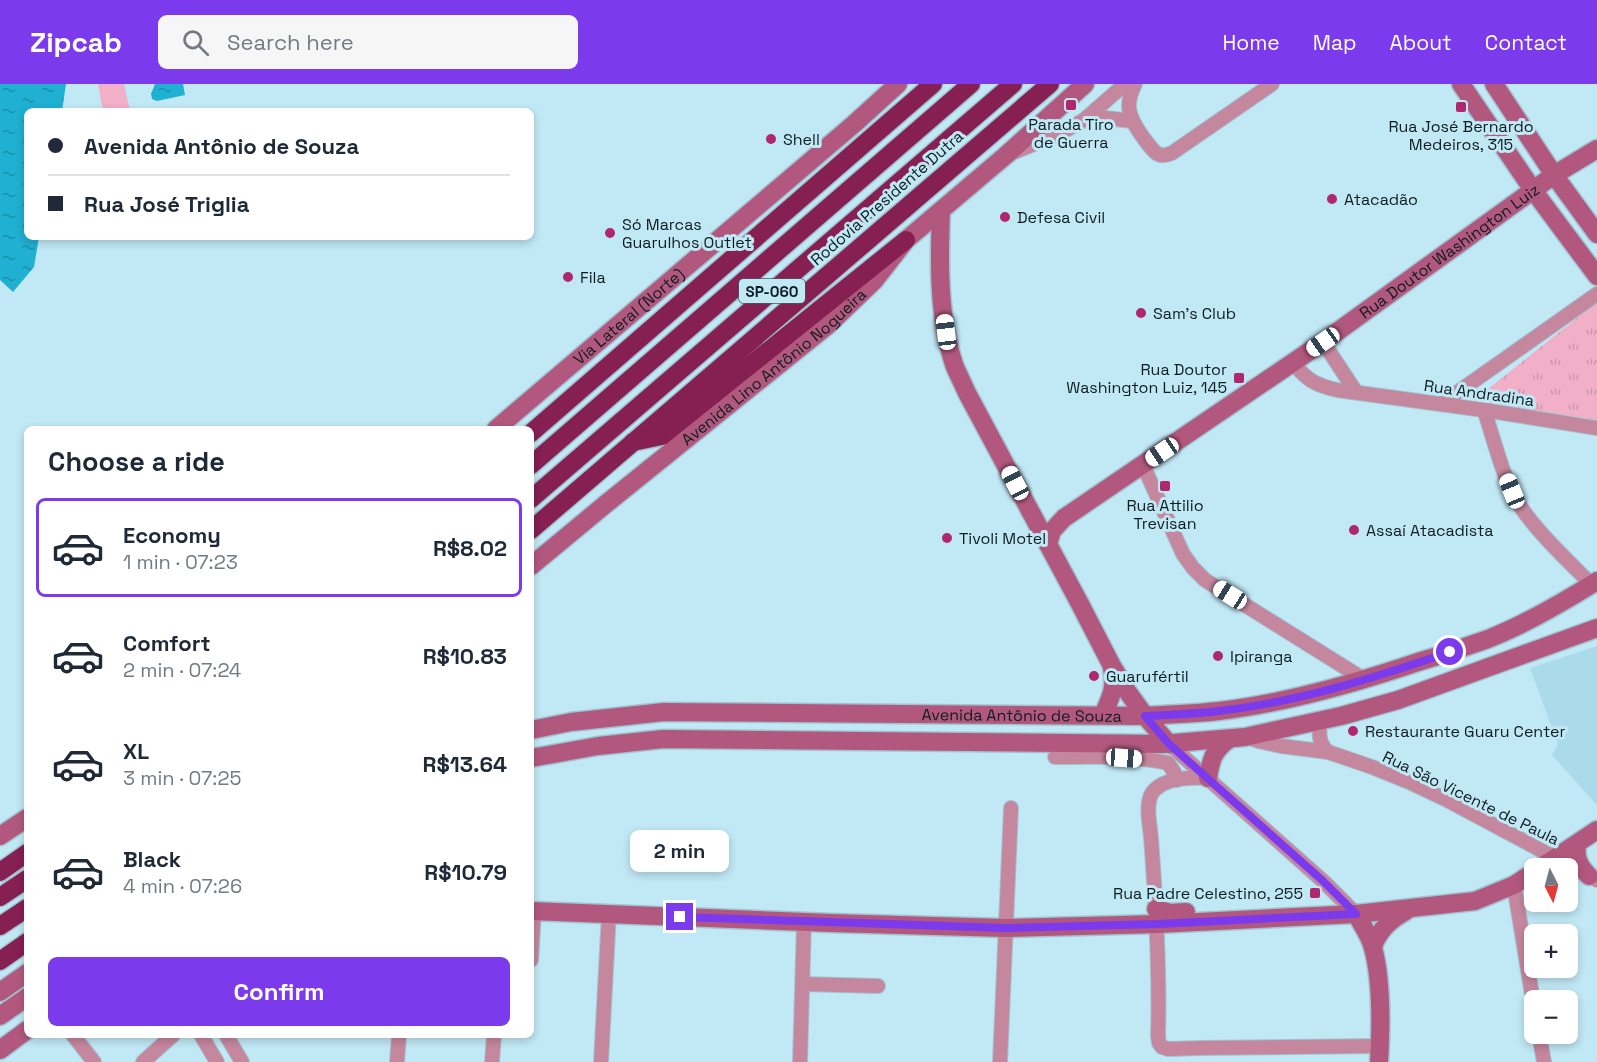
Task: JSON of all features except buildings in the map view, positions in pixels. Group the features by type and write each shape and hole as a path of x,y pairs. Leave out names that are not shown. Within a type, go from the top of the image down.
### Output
{"highway":[{"name":"SP-060","path":"534,430 933,84"},
{"name":"Rodovia Presidente Dutra","path":"534,462 972,84"},
{"name":"Rodovia Presidente Dutra","path":"534,496 1013,84"},
{"name":"Rodovia Presidente Dutra","path":"534,527 1050,84"},
{"path":"632,443 662,436 906,240"},
{"path":"0,872 24,855"},
{"path":"0,897 24,881"},
{"path":"0,926 24,910"},
{"path":"0,961 24,944"}],"main road":[{"name":"Via Lateral (Norte)","path":"500,426 845,132 898,84"},
{"name":"Avenida Lino Antônio Nogueira","path":"534,563 828,325 874,281 906,240 1085,84"},
{"path":"1461,84 1533,190 1597,276"},
{"path":"1494,84 1554,175 1597,234"},
{"name":"Rua Doutor Washington Luiz","path":"1048,544 1052,531 1065,518 1323,342 1554,175 1597,149"},
{"path":"941,211 941,293 946,332 955,366 967,393 1112,666 1145,716 1169,744"},
{"path":"1033,516 1065,518"},
{"name":"Avenida Antônio de Souza","path":"534,729 571,722 664,712 1145,716 1219,711 1289,699 1365,680 1489,638 1526,622 1594,583"},
{"name":"Avenida Antônio de Souza","path":"534,757 598,746 663,739 1169,744 1237,738 1320,721 1398,700 1597,628"},
{"path":"1103,715 1114,689 1112,666"},
{"path":"1208,778 1214,753 1219,746 1237,738"},
{"path":"0,837 24,820"},
{"path":"1556,858 1597,830"},
{"path":"1577,844 1577,860 1581,868 1593,878"},
{"path":"534,911 1005,928 1157,916 1235,919 1356,914 1410,909 1475,901 1524,878"},
{"path":"1373,946 1377,935 1388,922 1410,909"},
{"path":"1356,914 1373,946 1377,965 1379,1054"},
{"path":"0,992 24,975"},
{"path":"0,1016 24,999"},
{"path":"0,1050 24,1032"}],"street":[{"name":"Avenida Lino Antônio Nogueira","path":"1005,156 1061,133 1084,120 1125,84"},
{"path":"1135,84 1129,103 1132,121 1149,147 1158,155 1172,153 1272,84"},
{"path":"1084,120 1106,118 1132,121"},
{"path":"1441,404 1597,294"},
{"path":"1323,342 1356,392"},
{"name":"Rua Andradina","path":"1293,363 1306,378 1330,389 1597,428"},
{"path":"1484,410 1505,473 1519,506 1549,540 1594,583"},
{"path":"1143,465 1183,554 1205,580 1365,680"},
{"path":"1320,721 1321,744 1328,752"},
{"name":"Rua São Vicente de Paula","path":"1237,738 1328,752 1372,767 1409,782 1509,833 1546,854 1547,858"},
{"path":"1169,744 1323,881 1356,914"},
{"path":"1055,757 1107,757 1168,763 1177,780"},
{"path":"1208,778 1177,780 1157,788 1150,797 1149,820 1157,916 1159,1043 1168,1049 1379,1054"},
{"path":"1000,1062 1011,807"},
{"name":"Rua São Vicente de Paula","path":"1578,873 1593,878"},
{"path":"1514,885 1531,990"},
{"path":"601,1062 609,914"},
{"path":"800,1062 804,922"},
{"path":"803,984 878,986"},
{"path":"75,1038 94,1062"},
{"path":"143,1062 170,1038"},
{"path":"203,1038 217,1062"},
{"path":"228,1038 242,1062"},
{"path":"397,1062 399,1038"},
{"path":"492,1062 494,1038"},
{"path":"1541,1044 1544,1062"}],"shaded area":[{"path":"1597,646 1597,805 1552,755 1558,744 1530,668"}],"green space":[{"path":"98,84 124,84 129,108 102,108"},
{"path":"1597,302 1597,420 1473,401"}],"water":[{"path":"0,84 66,84 62,108 24,108 24,240 38,240 34,267 13,292 0,280"},
{"path":"155,84 183,84 185,95 157,101 152,99 151,94"}],"place":[{"name":"Parada Tiro de Guerra","path":"1071,105"},
{"name":"Rua José Bernardo Medeiros, 315","path":"1461,107"},
{"name":"Shell","path":"771,139"},
{"name":"Atacadão","path":"1332,199"},
{"name":"Defesa Civil","path":"1005,217"},
{"name":"Só Marcas Guarulhos Outlet","path":"610,233"},
{"name":"Fila","path":"568,277"},
{"name":"Sam's Club","path":"1141,313"},
{"name":"Rua Doutor Washington Luiz, 145","path":"1239,378"},
{"name":"Rua Attilio Trevisan","path":"1165,486"},
{"name":"Assaí Atacadista","path":"1354,530"},
{"name":"Tivoli Motel","path":"947,538"},
{"name":"Ipiranga","path":"1218,656"},
{"name":"Guarufértil","path":"1094,676"},
{"name":"Restaurante Guaru Center","path":"1353,731"},
{"name":"Rua Padre Celestino, 255","path":"1315,893"}],"route":[{"path":"680,917 1005,928 1158,924 1356,914 1323,881 1169,744 1145,716 1219,711 1289,699 1365,680 1450,652"}]}
